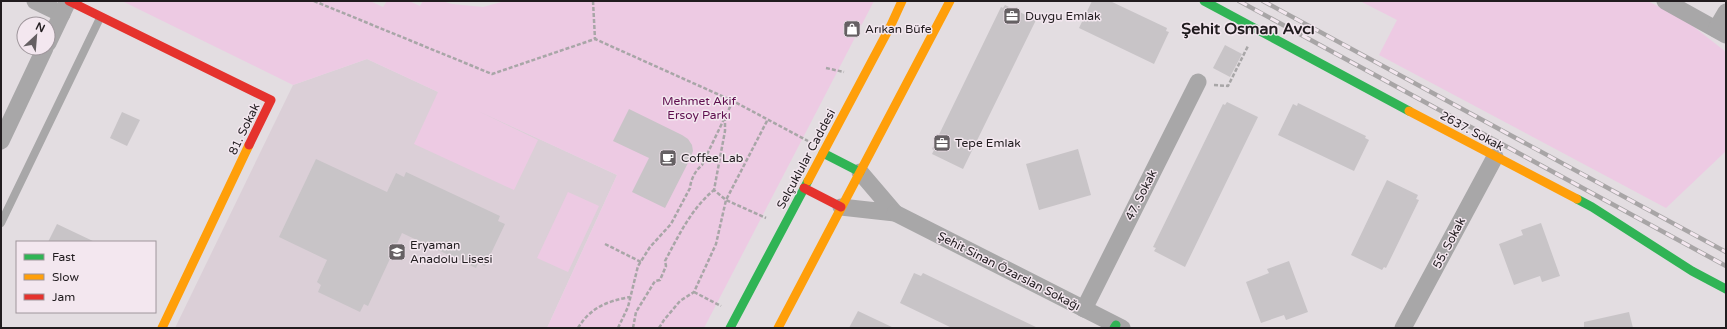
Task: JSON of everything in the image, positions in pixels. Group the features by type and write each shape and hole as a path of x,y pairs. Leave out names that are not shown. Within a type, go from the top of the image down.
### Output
{"street":[{"path":"35,1 66,5 56,26"},
{"name":"Selçuklular Caddesi","path":"730,328 902,1"},
{"path":"778,328 950,1"},
{"name":"2637. Sokak","path":"1204,1 1495,157 1592,207 1675,260 1726,289"},
{"path":"1666,1 1721,32 1726,12"},
{"name":"81. Sokak","path":"66,5 100,17 271,100 162,328"},
{"path":"2,139 42,56"},
{"name":"47. Sokak","path":"1084,309 1198,82"},
{"path":"823,153 860,172 895,213"},
{"name":"55. Sokak","path":"1403,328 1495,157"},
{"path":"804,188 841,207 895,213"},
{"name":"Şehit Sinan Özarslan Sokağı","path":"895,213 1118,327"}],"lane":[{"path":"1,223 100,17"}],"path":[{"path":"314,1 492,74 595,39 768,118 806,140 823,153"},
{"path":"593,1 595,39"},
{"path":"1198,82 1228,86 1257,30"},
{"path":"618,328 628,307 638,266 650,247 671,224 690,188 690,182 696,170 702,165 733,101"},
{"path":"633,328 636,312 655,281 660,280 666,266 665,261 688,217 702,199 714,190 725,131 725,117"},
{"path":"659,328 680,301 694,292 716,244 726,200 768,118"},
{"path":"714,190 726,200 765,218 786,221"},
{"path":"605,244 641,262"},
{"path":"694,292 738,314"},
{"path":"578,328 589,314 600,305 616,299 630,297"}],"shaded area":[{"name":"Eryaman Anadolu Lisesi","path":"367,59 617,175 547,328 175,328 293,85"}],"green space":[{"name":"Mehmet Akif Ersoy Parkı","path":"122,1 370,1 383,7 387,1 409,1 420,6 423,1 442,1 452,4 483,7 505,1 874,1 704,328 547,328 617,175 478,111 538,140 514,190 414,144 438,92 367,59 293,85"},
{"path":"1360,1 1648,1 1689,23 1726,52 1726,151 1666,208 1379,55 1397,20"},
{"path":"568,192 599,206 568,272 537,258"}],"building":[{"path":"1092,1 1110,1 1167,28 1166,31 1169,32 1154,64 1079,28"},
{"path":"1005,5 1036,20 963,169 932,154 934,150 932,149 1001,7 1003,8"},
{"path":"1225,45 1242,54 1230,77 1213,68"},
{"path":"1227,102 1258,117 1185,267 1154,251 1156,248 1153,247 1223,104 1225,105"},
{"path":"1298,103 1366,136 1365,138 1369,140 1354,171 1278,135 1293,104 1297,106"},
{"name":"Coffee Lab","path":"629,109 682,135 688,139 692,145 693,151 690,159 665,208 632,192 649,158 613,141"},
{"path":"122,112 140,120 127,146 110,138"},
{"path":"1078,149 1091,195 1039,210 1026,164"},
{"path":"316,159 387,192 396,173 404,177 406,172 500,216 498,221 505,224 485,266 478,263 476,268 402,233 368,306 364,304 360,312 318,292 321,285 317,282 327,260 279,237"},
{"path":"1387,180 1418,195 1416,199 1419,200 1386,268 1384,267 1382,270 1351,255"},
{"path":"1541,223 1560,276 1542,282 1540,276 1514,285 1499,244 1523,235 1521,230"},
{"path":"57,224 93,241 48,241"},
{"path":"1289,261 1308,312 1286,320 1284,315 1261,323 1246,282 1269,273 1267,269"},
{"path":"914,273 921,276 923,273 1038,328 952,328 900,303"},
{"path":"858,311 894,328 849,328"},
{"path":"1629,312 1633,328 1584,328 1584,322"}],"railway":[{"path":"1239,1 1726,266"},
{"path":"1263,1 1726,252"}],"traffic: fast":[{"path":"1204,1 1409,111"},
{"path":"823,153 860,172"},
{"path":"730,328 808,181"},
{"path":"1577,199 1692,271 1726,289"}],"traffic: slow":[{"path":"808,181 891,25 902,1"},
{"path":"778,328 950,1"},
{"path":"1409,111 1577,199"},
{"path":"162,328 249,145"}],"traffic: jam":[{"path":"69,1 271,100 249,145"},
{"path":"804,188 841,207"}],"place":[{"name":"Duygu Emlak","path":"1012,16"},
{"name":"Arıkan Büfe","path":"852,29"},
{"name":"Tepe Emlak","path":"942,143"},
{"name":"Coffee Lab","path":"668,158"},
{"name":"Eryaman Anadolu Lisesi","path":"397,252"}],"district":[{"name":"Şehit Osman Avcı","path":"1248,29"}]}
